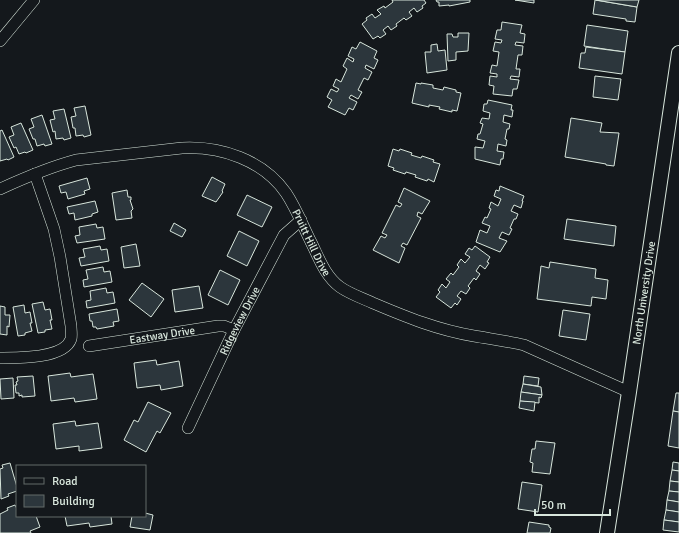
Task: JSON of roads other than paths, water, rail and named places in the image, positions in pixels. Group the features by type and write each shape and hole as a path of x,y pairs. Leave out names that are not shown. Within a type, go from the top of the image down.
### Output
{"main road":[{"name":"North University Drive","path":"607,533 679,53"}],"street":[{"path":"0,40 34,0"},
{"name":"Pruitt Hill Drive","path":"0,189 34,174 63,164 84,159 182,148 211,148 237,156 275,180 286,193 324,268 331,278 341,287 403,316 426,324 460,333 509,341 524,346 629,392"},
{"path":"0,358 26,357 57,352 65,346 71,338 54,229 34,174"},
{"name":"Ridgeview Drive","path":"188,428 234,330 284,235 300,220"},
{"name":"Eastway Drive","path":"89,346 218,326 224,326 234,330"}]}
